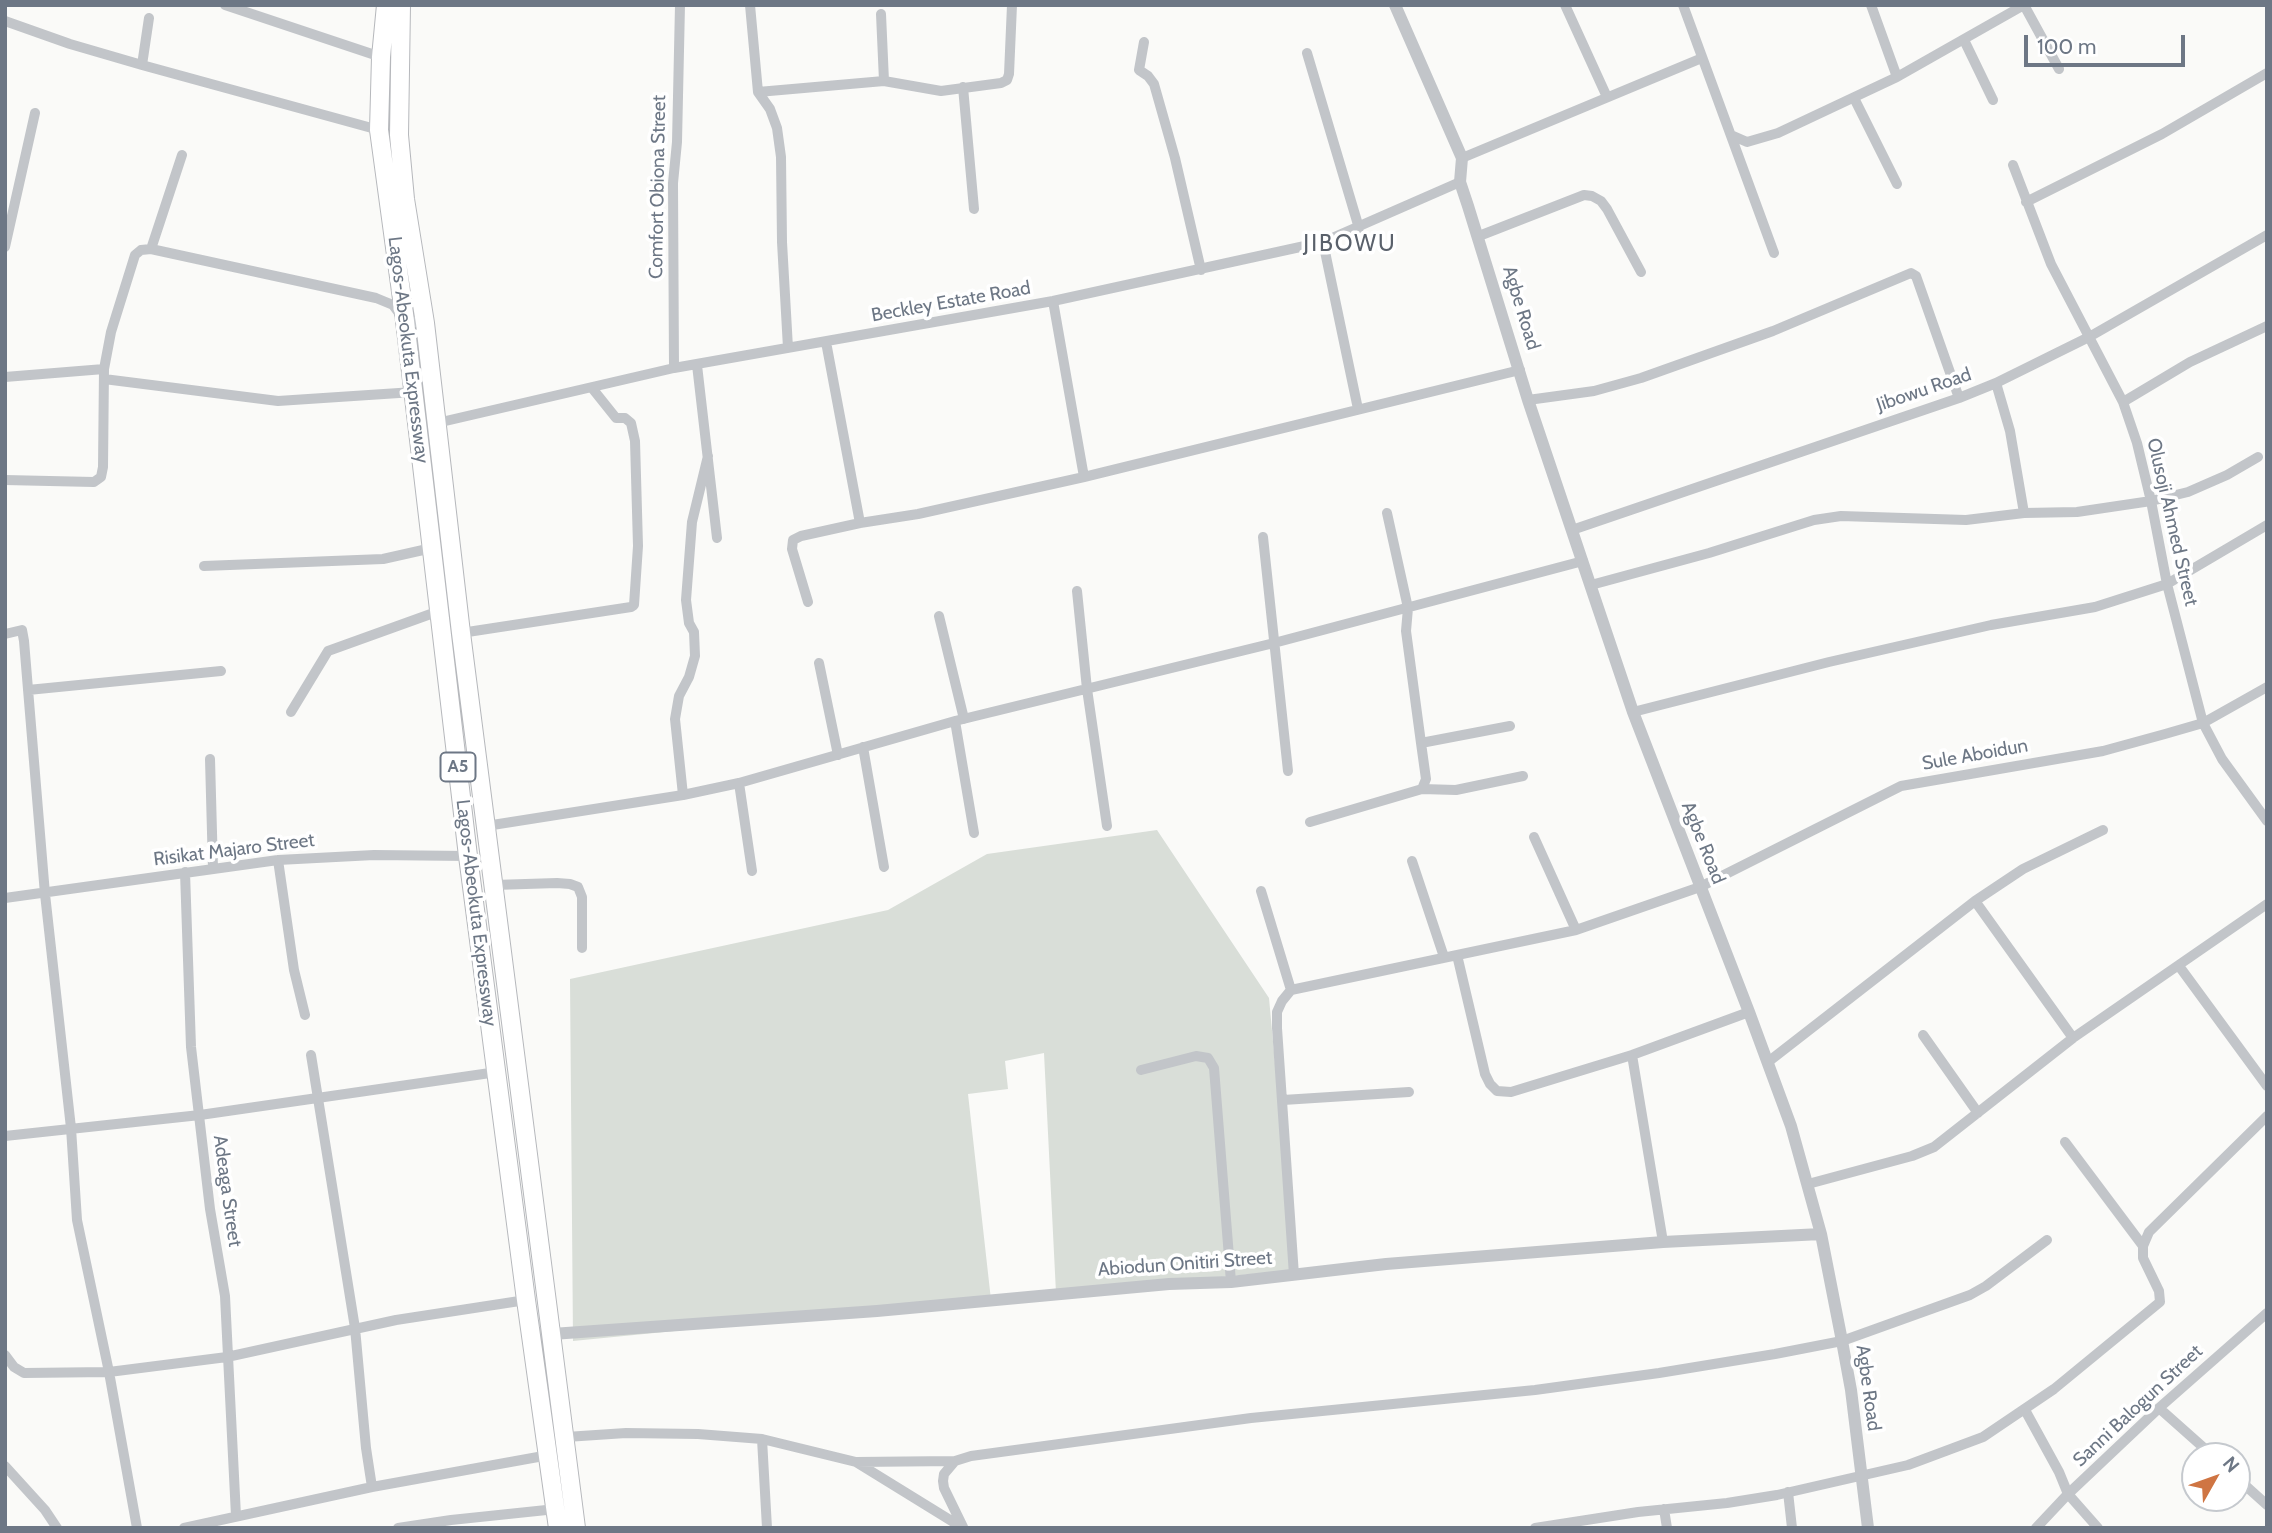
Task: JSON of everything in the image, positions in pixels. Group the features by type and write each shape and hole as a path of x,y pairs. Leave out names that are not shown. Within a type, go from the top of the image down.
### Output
{"highway":[{"name":"Lagos-Abeokuta Expressway","path":"386,5 379,130 414,392 468,856 558,1528"},
{"name":"Lagos-Abeokuta Expressway","path":"401,5 399,135 405,199 438,423 461,633 576,1528"}],"street":[{"path":"225,5 381,57"},
{"name":"Comfort Obiona Street","path":"674,368 673,183 677,142 680,5"},
{"path":"751,5 758,92 770,109 777,128 781,157 782,242 788,348"},
{"path":"758,92 884,81 941,91 1001,83 1007,80 1012,5"},
{"path":"1395,5 1462,158 1461,182"},
{"path":"1566,5 1607,97"},
{"path":"1683,5 1774,253"},
{"path":"1871,5 1897,77"},
{"path":"1731,135 1747,142 1761,139 1854,98 1897,77 2024,5 2059,69"},
{"path":"881,14 884,81"},
{"path":"142,65 149,18"},
{"path":"5,21 142,65 379,130"},
{"path":"1964,40 1993,100"},
{"path":"1144,42 1139,70 1154,84 1175,158 1201,270"},
{"path":"1307,53 1359,228"},
{"path":"1462,158 1702,58"},
{"path":"2026,202 2162,134 2267,74"},
{"path":"963,86 974,209"},
{"path":"1854,98 1897,184"},
{"path":"5,247 35,113"},
{"path":"151,249 182,155"},
{"name":"Olusoji Ahmed Street","path":"2013,165 2062,287 2123,402 2137,443 2167,584 2203,723 2222,759 2267,821"},
{"name":"Beckley Estate Road","path":"438,423 674,368 1054,301 1323,242 1359,228 1418,198 1461,182"},
{"name":"Agbe Road","path":"1461,182 1528,400 1633,712 1768,1062 1808,1184 1821,1234 1851,1390 1868,1528"},
{"path":"1479,236 1584,195 1592,195 1607,209 1641,272"},
{"name":"Jibowu Road","path":"1572,530 1996,383 2088,337 2267,235"},
{"path":"1323,242 1358,409"},
{"path":"5,480 94,482 101,477 104,374 111,332 135,255 141,250 151,249 376,298 393,305 405,321 425,323"},
{"path":"1528,400 1594,391 1641,378 1773,331 1911,273 1916,276 1959,398"},
{"path":"1054,301 1084,477"},
{"path":"2123,402 2190,362 2267,326"},
{"path":"825,342 860,523"},
{"path":"697,365 717,538"},
{"path":"808,602 792,549 793,540 801,536 918,514 1084,477 1520,370"},
{"path":"5,377 104,374 278,401 414,392"},
{"path":"1996,383 2010,431 2024,513"},
{"path":"461,633 634,605 638,546 637,460 633,432 631,423 625,418 616,418 592,388"},
{"path":"683,795 675,719 679,696 689,677 695,656 694,632 686,600 692,522 708,456"},
{"path":"1591,585 1709,553 1814,520 1841,516 1966,520 2024,513 2077,512 2151,500 2188,492 2227,475 2258,457"},
{"path":"1387,513 1408,608 1406,631 1426,779 1422,789"},
{"path":"1633,712 1829,662 1991,625 2095,607 2167,584 2267,525"},
{"path":"1263,537 1288,771"},
{"path":"204,566 363,560 396,557 432,548"},
{"path":"486,826 683,795 739,783 960,720 1274,643 1583,561"},
{"path":"1077,591 1087,689 1107,827"},
{"path":"291,712 328,651 439,611"},
{"path":"939,616 960,720 974,834"},
{"path":"5,634 22,630 45,894 71,1128 77,1220 109,1372 137,1528"},
{"path":"819,663 838,755"},
{"path":"28,690 221,671"},
{"name":"Sule Aboidun","path":"1291,990 1576,930 1700,887 1901,786 2103,751 2203,723 2267,687"},
{"path":"1421,743 1510,726"},
{"path":"863,747 884,867"},
{"path":"210,760 212,869"},
{"path":"1310,822 1422,789 1457,790 1523,776"},
{"path":"739,783 752,871"},
{"path":"1768,1062 1975,901 2023,869 2103,830"},
{"path":"1534,837 1576,930"},
{"name":"Risikat Majaro Street","path":"5,898 278,860 374,855 468,856"},
{"path":"278,860 292,956 305,1015"},
{"path":"1412,861 1444,957"},
{"name":"Adeaga Street","path":"185,872 191,1047 210,1209 225,1296 236,1516"},
{"path":"494,885 557,883 578,887 582,897 582,948"},
{"path":"1261,891 1291,990 1282,1001 1278,1012 1294,1275"},
{"path":"1975,901 2073,1038"},
{"path":"1808,1184 1934,1147 2073,1038 2267,904"},
{"path":"1457,955 1485,1074 1497,1091 1511,1092 1632,1055 1749,1012"},
{"path":"2179,966 2267,1086"},
{"path":"1923,1035 1978,1113"},
{"path":"311,1055 355,1328 372,1488"},
{"path":"1632,1055 1663,1242"},
{"path":"1141,1070 1196,1056 1208,1058 1214,1068 1231,1282"},
{"path":"5,1136 200,1115 497,1072"},
{"path":"1283,1100 1409,1091"},
{"path":"1535,1528 1664,1509 1727,1503 1788,1492 1908,1465 1983,1437 2064,1382 2160,1302 2160,1291 2143,1258 2143,1246 2149,1232 2267,1115"},
{"path":"2065,1142 2143,1246"},
{"name":"Abiodun Onitiri Street","path":"552,1334 877,1311 1169,1284 1231,1282 1386,1264 1663,1242 1821,1234"},
{"path":"566,1437 638,1433 698,1434 762,1439 856,1462 955,1461 971,1456 1251,1418 1535,1390 1775,1354 1842,1340 1970,1295 2048,1240"},
{"path":"5,1354 15,1367 24,1373 109,1372 227,1357 355,1328 526,1300"},
{"name":"Sanni Balogun Street","path":"2036,1528 2159,1408 2267,1313"},
{"path":"2159,1408 2197,1442"},
{"path":"2025,1410 2068,1494 2098,1528"},
{"path":"762,1439 767,1528"},
{"path":"184,1528 372,1488 549,1455"},
{"path":"955,1461 944,1474 943,1481 963,1528"},
{"path":"856,1462 963,1528"},
{"path":"5,1466 45,1510 57,1528"},
{"path":"2251,1490 2266,1503"},
{"path":"1788,1492 1792,1528"},
{"path":"398,1528 556,1509"},
{"path":"1664,1509 1667,1528"}],"shaded area":[{"path":"1157,830 1269,998 1294,1270 1056,1293 1044,1053 1005,1061 1008,1089 968,1094 991,1300 573,1341 570,979 888,910 987,854"}],"district":[{"name":"JIBOWU","path":"1350,244"}]}
